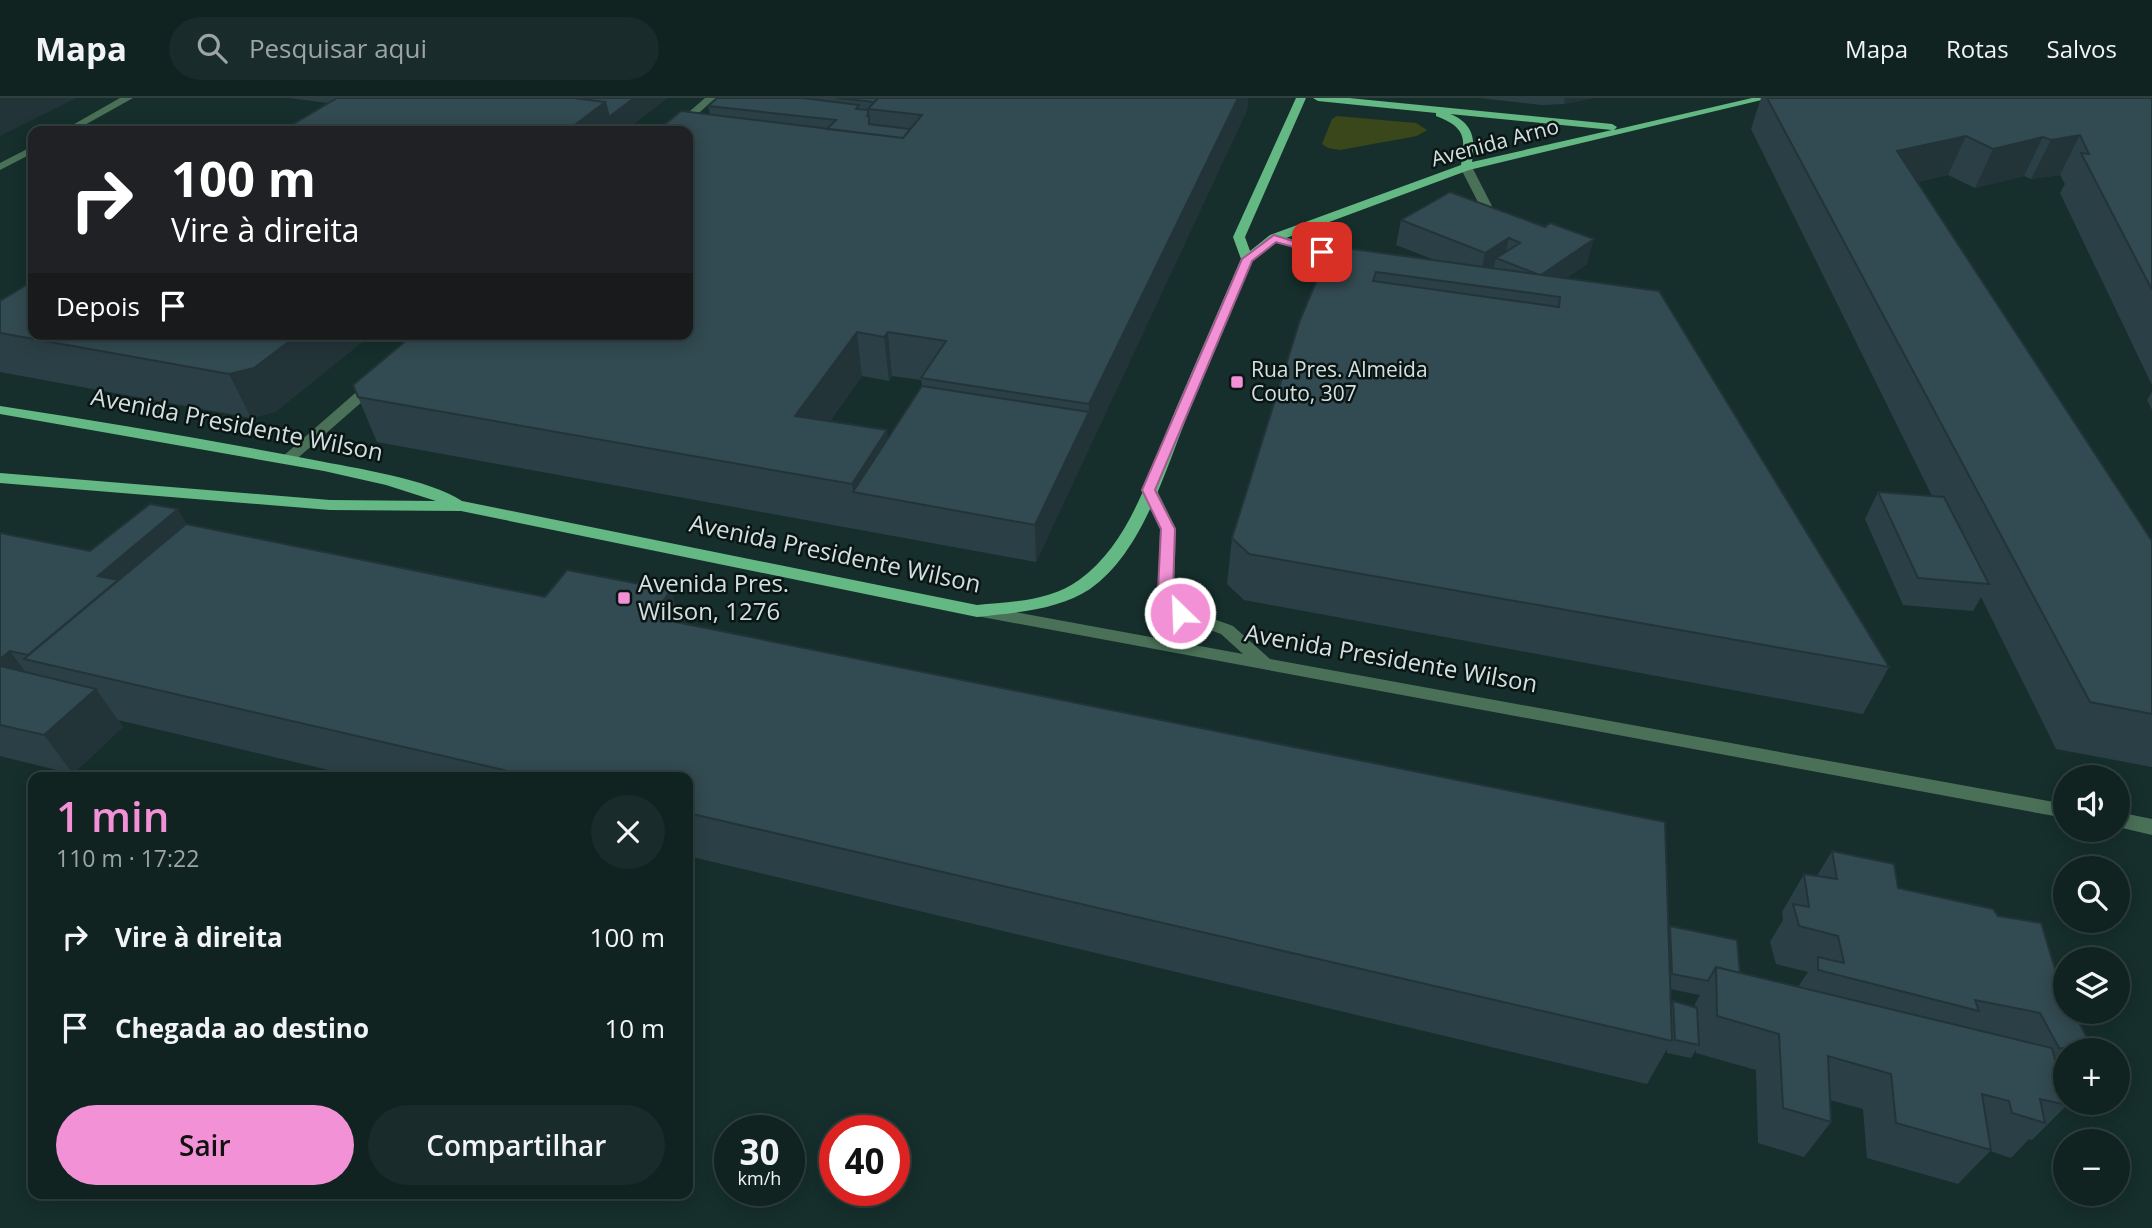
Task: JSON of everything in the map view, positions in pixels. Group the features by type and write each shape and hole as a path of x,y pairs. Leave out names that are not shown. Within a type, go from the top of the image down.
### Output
{"main road":[{"path":"977,611 1015,607 1084,585 1121,547 1149,490 1247,259 1239,237 1301,98"},
{"path":"1318,98 1626,128"},
{"name":"Avenida Arno","path":"1247,259 1274,238 1466,167 1765,98"},
{"path":"1417,106 1447,116 1469,132 1471,146 1466,167"},
{"name":"Avenida Presidente Wilson","path":"0,410 152,433 380,478 421,489 461,506"},
{"name":"Avenida Presidente Wilson","path":"0,478 330,505 461,506 977,611"}],"street":[{"path":"75,126 128,98"},
{"path":"678,126 712,98"},
{"path":"0,167 28,152"},
{"path":"1466,167 1486,206 1482,230"},
{"path":"1274,238 1369,265"},
{"path":"287,460 383,376"},
{"path":"1149,490 1168,529 1166,590 1180,613 1227,630 1264,663"},
{"name":"Avenida Presidente Wilson","path":"977,611 2053,809"},
{"path":"2130,822 2152,827"}],"green space":[{"path":"1337,116 1416,123 1427,130 1417,136 1340,150 1328,148 1322,144 1332,119"}],"building":[{"path":"337,98 574,98 605,102 574,126 290,126"},
{"path":"574,98 634,98 609,117 605,102"},
{"path":"717,98 803,98 859,105 856,109 868,110 869,124 910,129 903,138 827,129 836,120 708,106"},
{"path":"837,98 878,98 874,102"},
{"path":"878,98 1238,98 1089,404 921,378 946,341 888,332 884,337 857,332 795,416 887,430 852,484 358,397 353,385 407,340 693,340 693,126 663,126 681,111 903,138 922,115 868,109"},
{"path":"1767,98 2152,98 2152,290 2081,153 2089,154 2080,135 2051,140 2043,137 1993,149 1966,136 1897,151 2152,541 2152,714 2090,702"},
{"path":"1450,192 1545,227 1550,223 1594,239 1541,275 1496,258 1520,243 1509,238 1485,253 1401,220"},
{"path":"1338,247 1659,291 1889,667 1249,554 1232,538 1300,320 1319,275","holes":["1376,272 1560,297 1559,307 1373,281"]},
{"path":"28,284 28,338 0,333 0,301"},
{"path":"39,340 291,340 254,368 229,374"},
{"path":"922,386 1089,412 1035,525 853,492"},
{"path":"1878,492 1944,497 1989,584 1918,578"},
{"path":"150,504 178,509 98,576 118,580 28,655 10,651 0,659 0,533 90,551"},
{"path":"186,524 545,597 567,570 671,590 651,617 1665,822 1672,1041 693,814 693,772 512,772 24,659"},
{"path":"0,666 96,689 44,735 0,725"},
{"path":"1832,851 1894,864 1898,888 1993,909 1998,916 2041,923 2053,962 2053,1024 2080,1024 2087,1038 2054,1038 2040,1013 1975,1000 1979,1011 1818,970 1818,957 1844,963 1838,936 1799,926 1793,904 1809,907 1804,874 1837,879"},
{"path":"1670,926 1737,940 1740,973 1716,967 1708,981 1672,974"},
{"path":"1716,967 2052,1048 2053,1102 2040,1099 2045,1123 2012,1113 2009,1101 1982,1094 1991,1150 1896,1123 1891,1074 1828,1056 1831,1122 1783,1108 1779,1034 1717,1016"},
{"path":"1673,1001 1697,1008 1699,1045 1675,1040"}],"place":[{"name":"Rua Pres. Almeida Couto, 307","path":"1237,382"},
{"name":"Avenida Pres. Wilson, 1276","path":"624,598"}],"route":[{"path":"1180,613 1166,590 1168,529 1149,490 1247,259 1274,238 1322,252"}]}
